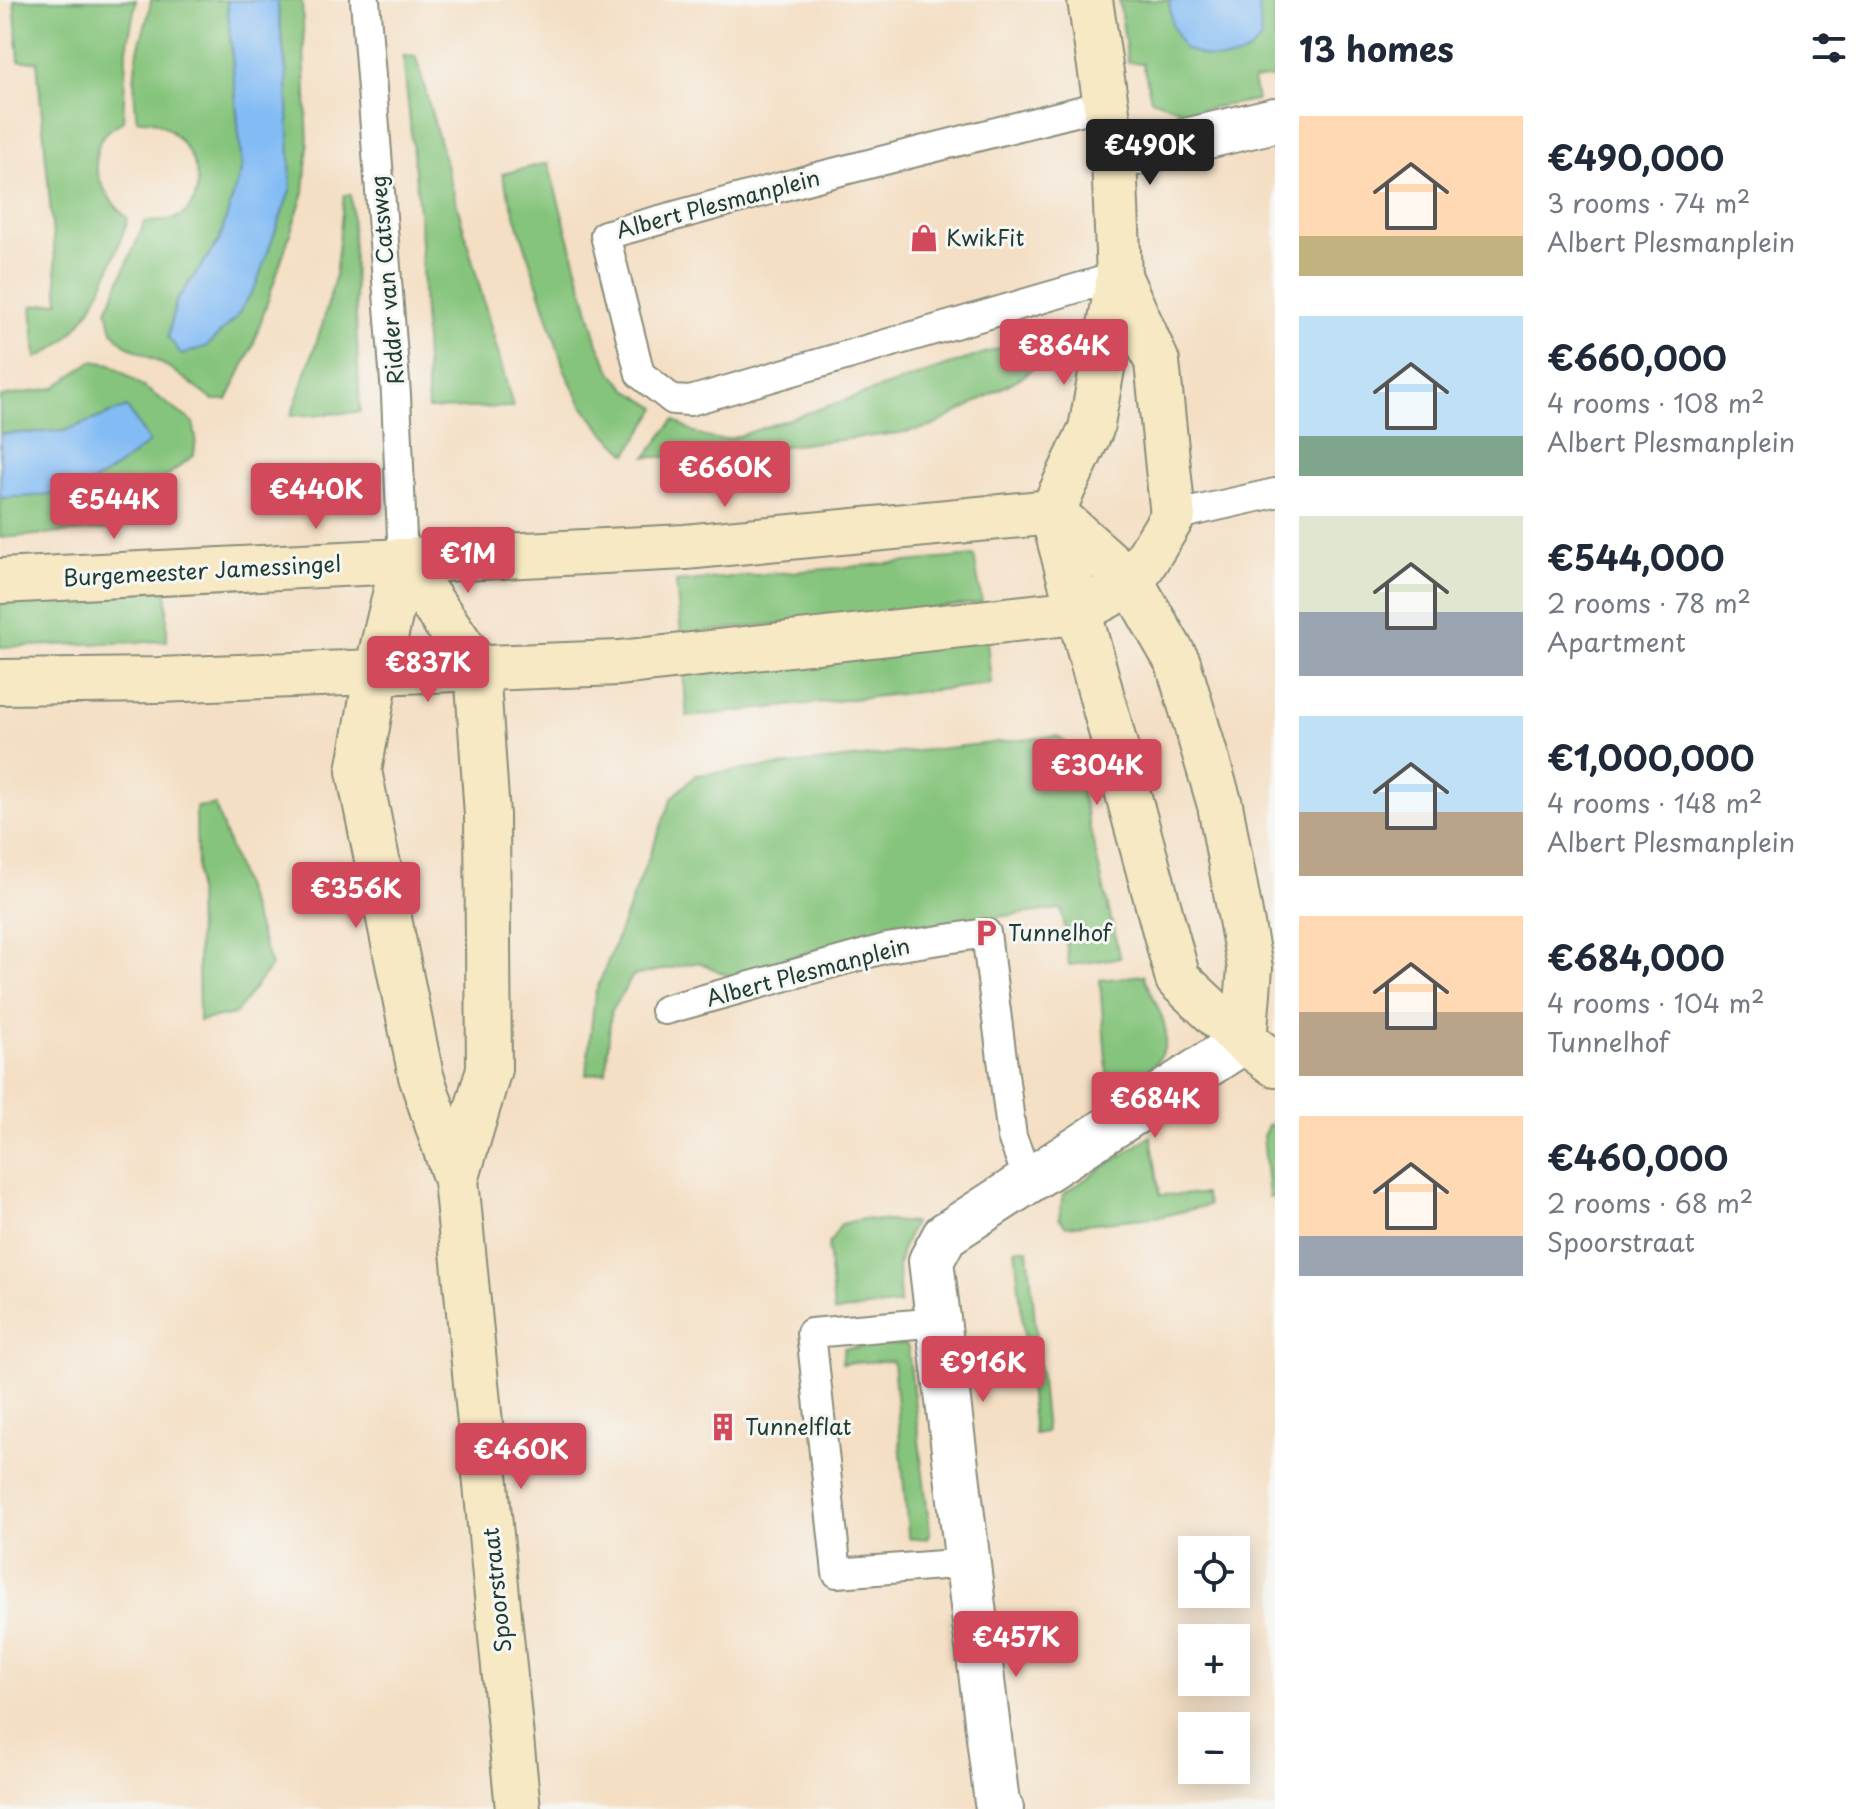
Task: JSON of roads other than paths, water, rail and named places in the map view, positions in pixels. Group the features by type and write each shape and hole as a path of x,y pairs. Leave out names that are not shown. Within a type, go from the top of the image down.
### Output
{"main road":[{"path":"1090,0 1114,158 1119,276 1091,429 1052,512 1178,979 1259,1053"},
{"path":"0,682 158,680 619,663 1077,612 1132,583 1173,516 1157,362 1119,276"},
{"path":"403,561 685,547 1052,512 1132,583 1178,663 1220,805 1250,968 1259,1053"},
{"path":"403,561 477,668"},
{"path":"377,671 403,561"},
{"name":"Burgemeester Jamessingel","path":"0,581 403,561"},
{"name":"Spoorstraat","path":"456,1180 489,1069 487,815 477,668"},
{"name":"Spoorstraat","path":"377,671 359,771 421,1076 456,1180 518,1809"}],"street":[{"path":"1114,158 1275,120"},
{"path":"999,1806 931,1261 945,1235 1029,1181 1259,1053"}],"lane":[{"name":"Ridder van Catsweg","path":"365,0 396,395 403,561"},
{"name":"Albert Plesmanplein","path":"1107,104 821,176 605,235 640,374 673,400 690,401 1119,276"},
{"path":"1173,516 1275,493"},
{"name":"Albert Plesmanplein","path":"665,1010 887,948 986,933 1012,1137 1029,1181"},
{"path":"939,1322 811,1333 837,1573 968,1563"}],"water":[{"path":"227,0 277,0 287,79 291,188 256,285 236,318 207,346 182,355 168,337 176,302 219,241 242,168"},
{"path":"1169,0 1259,0 1261,39 1243,55 1234,58 1215,58 1183,48 1172,25"},
{"path":"127,407 149,442 120,465 87,485 66,492 0,498 0,434 64,431"}],"place":[{"name":"KwikFit","path":"924,238"},
{"name":"Tunnelhof","path":"986,933"},
{"name":"Tunnelflat","path":"723,1427"}]}
